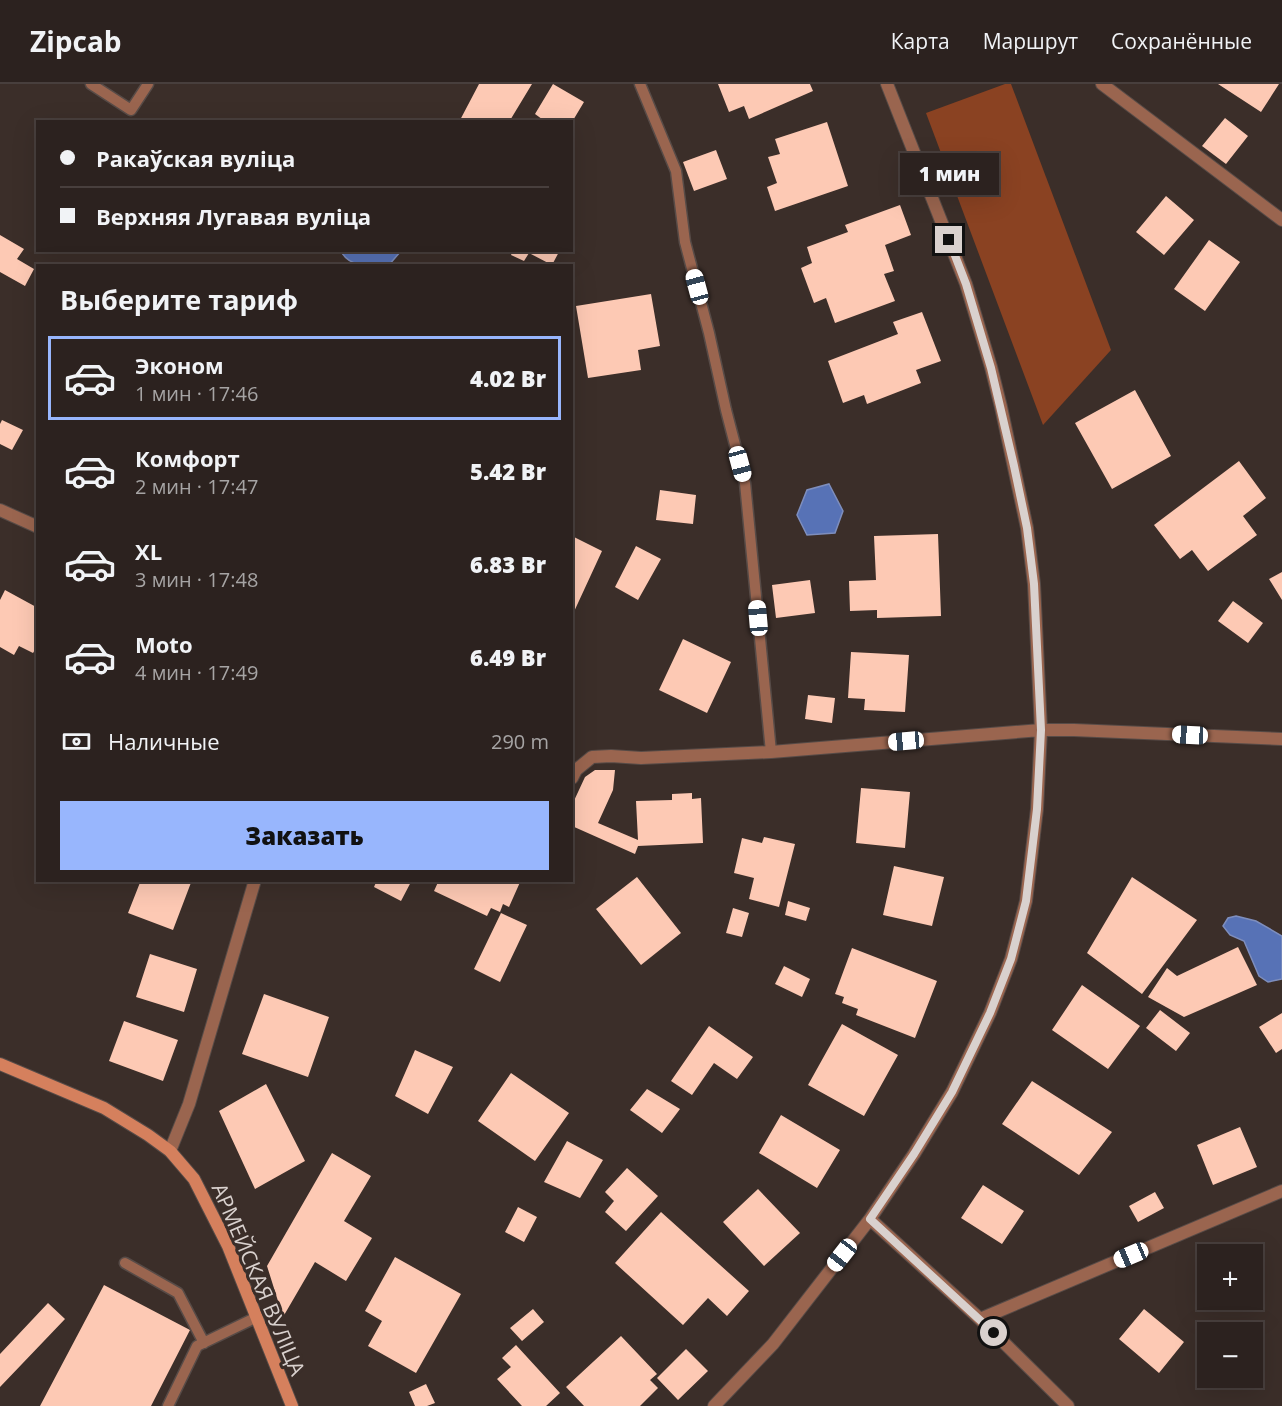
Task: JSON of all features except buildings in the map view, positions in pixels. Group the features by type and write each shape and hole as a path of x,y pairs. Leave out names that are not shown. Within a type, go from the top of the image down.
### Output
{"street":[{"path":"714,1406 773,1344 870,1219 914,1154 952,1092 990,1013 1011,959 1026,901 1037,809 1041,730 1034,584 1027,528 1001,407 966,284 888,84"},
{"path":"1102,84 1282,220"},
{"path":"0,510 36,525"},
{"path":"573,776 576,770 592,758 611,756 641,758 771,752 1041,730 1282,739"},
{"path":"170,1151 189,1104 254,882"},
{"name":"АРМЕЙСКАЯ ВУЛІЦА","path":"0,1064 104,1108 170,1151 194,1179 228,1246 292,1406"},
{"path":"980,1318 1282,1191"},
{"path":"870,1219 980,1318 1068,1406"}],"lane":[{"path":"91,84 131,110 148,84"},
{"path":"640,84 676,171 685,242 745,483 771,752"},
{"path":"125,1263 178,1293 204,1342"},
{"path":"168,1406 197,1346 257,1317"}],"shaded area":[{"path":"1005,84 1011,84 1111,350 1043,425 926,113"}],"water":[{"path":"342,252 400,252 390,264 359,264 349,261"},
{"path":"829,484 843,511 835,533 807,535 797,515 807,490"},
{"path":"1236,916 1256,921 1282,936 1282,979 1268,982 1259,976 1244,941 1230,935 1223,926 1228,918"}],"route":[{"path":"949,240 966,284 991,368 1027,528 1034,584 1041,730 1037,809 1026,901 1011,959 990,1013 952,1092 870,1219 994,1333"}]}
